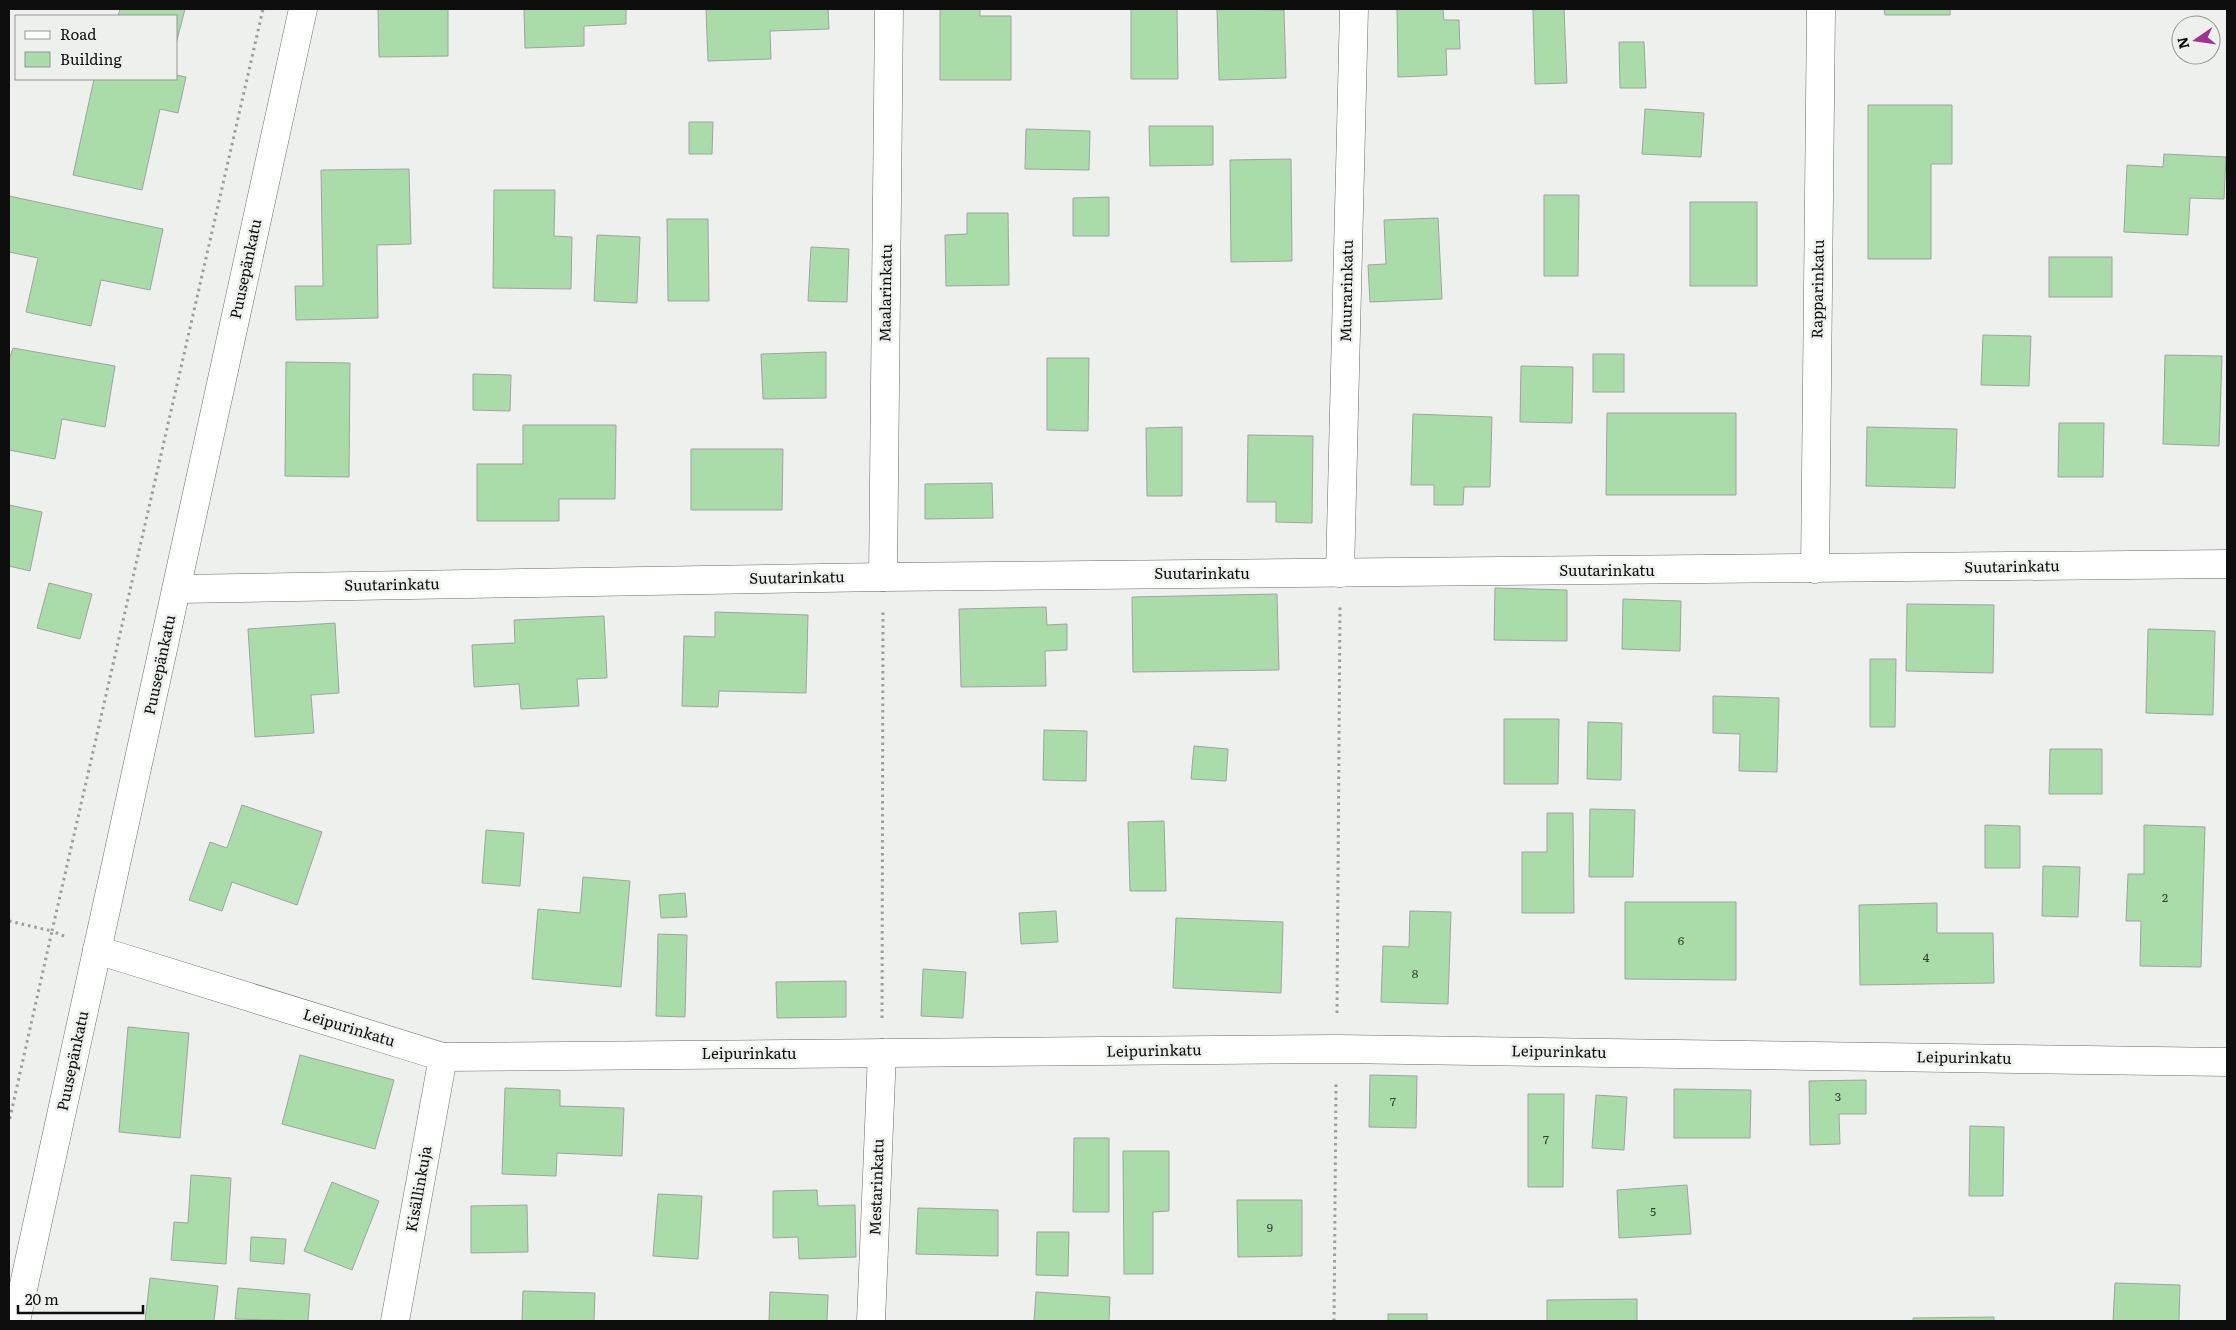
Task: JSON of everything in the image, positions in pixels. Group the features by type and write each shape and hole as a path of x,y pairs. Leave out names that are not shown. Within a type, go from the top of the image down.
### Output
{"street":[{"name":"Puusepänkatu","path":"16,1321 303,9"},
{"name":"Maalarinkatu","path":"883,577 889,9"},
{"name":"Muurarinkatu","path":"1340,573 1354,9"},
{"name":"Rapparinkatu","path":"1816,569 1821,9"},
{"name":"Suutarinkatu","path":"177,589 883,577 2227,564"},
{"name":"Leipurinkatu","path":"97,950 443,1057 1337,1049 2227,1062"},
{"name":"Mestarinkatu","path":"871,1321 882,1053"},
{"name":"Kisällinkuja","path":"395,1321 443,1057"}],"path":[{"path":"9,1122 263,9"},
{"path":"1334,1321 1340,573"},
{"path":"882,1053 883,577"},
{"path":"9,921 52,931 97,950"}],"building":[{"path":"120,9 185,9 178,36 178,15 118,15"},
{"path":"378,9 448,9 448,56 379,57"},
{"path":"524,9 626,9 626,24 584,26 584,46 525,48"},
{"path":"706,9 828,9 829,29 770,31 771,59 708,61"},
{"path":"940,9 980,9 980,16 1011,16 1011,80 940,80"},
{"path":"1131,9 1177,9 1178,79 1131,79"},
{"path":"1217,9 1284,10 1286,78 1219,80"},
{"path":"1397,9 1443,9 1444,20 1459,20 1460,49 1446,49 1447,75 1398,77"},
{"path":"1533,9 1564,9 1567,83 1535,84"},
{"path":"1884,9 1950,9 1950,15 1885,15"},
{"path":"1619,42 1644,42 1646,88 1620,88"},
{"path":"178,75 186,77 178,113 160,109 142,190 73,175 94,80 178,80"},
{"path":"1868,105 1952,105 1952,164 1931,164 1931,259 1868,259"},
{"path":"1645,109 1704,113 1701,157 1642,154"},
{"path":"689,122 713,122 712,154 689,154"},
{"path":"1149,126 1213,126 1213,165 1150,166"},
{"path":"1026,129 1090,131 1089,170 1025,169"},
{"path":"2164,154 2226,157 2224,199 2190,198 2188,235 2124,232 2127,165 2163,167"},
{"path":"1291,159 1292,261 1231,262 1230,160"},
{"path":"409,169 411,244 377,245 378,318 296,320 295,286 323,286 321,170"},
{"path":"494,190 555,190 554,236 572,237 571,289 493,288"},
{"path":"1544,195 1579,195 1578,276 1544,276"},
{"path":"9,196 163,229 150,290 101,280 91,326 26,312 38,258 9,252"},
{"path":"1109,197 1109,236 1073,236 1073,198"},
{"path":"1690,202 1757,202 1757,286 1690,286"},
{"path":"967,213 1008,213 1009,285 946,286 945,235 967,234"},
{"path":"1438,218 1442,299 1370,302 1368,265 1386,264 1384,220"},
{"path":"667,219 708,219 709,301 668,301"},
{"path":"597,235 640,237 637,303 594,301"},
{"path":"811,247 849,249 847,302 808,301"},
{"path":"2049,257 2112,257 2112,297 2049,297"},
{"path":"1983,335 2031,336 2029,386 1981,385"},
{"path":"13,348 115,366 105,427 62,419 55,459 9,450 9,360"},
{"path":"826,352 826,398 763,399 761,354"},
{"path":"1593,354 1624,354 1624,392 1593,392"},
{"path":"2165,355 2222,356 2219,446 2163,444"},
{"path":"1047,358 1089,358 1088,431 1047,430"},
{"path":"286,362 350,363 349,477 285,476"},
{"path":"1521,366 1573,367 1572,423 1520,422"},
{"path":"473,374 511,375 510,411 473,410"},
{"path":"1607,413 1736,413 1736,495 1606,495"},
{"path":"1413,414 1492,417 1490,487 1464,487 1463,505 1434,505 1434,485 1411,485"},
{"path":"2059,423 2104,423 2103,477 2058,477"},
{"path":"523,425 616,425 615,499 559,499 559,521 477,521 477,464 523,464"},
{"path":"1182,427 1182,496 1147,496 1146,428"},
{"path":"1867,427 1957,429 1955,488 1866,486"},
{"path":"1248,435 1313,436 1312,523 1276,522 1276,502 1247,502"},
{"path":"691,449 783,449 782,510 691,510"},
{"path":"992,483 993,518 925,519 925,484"},
{"path":"9,505 42,512 30,571 9,566"},
{"path":"49,583 92,594 80,639 37,628"},
{"path":"1495,588 1567,590 1567,641 1494,640"},
{"path":"1277,594 1279,670 1133,672 1132,597"},
{"path":"1623,599 1681,601 1680,651 1622,649"},
{"path":"1907,604 1994,605 1993,673 1906,671"},
{"path":"1046,607 1047,625 1067,624 1067,650 1045,651 1046,686 961,687 959,609"},
{"path":"715,612 808,615 806,693 719,691 718,707 682,706 684,636 715,637"},
{"path":"604,616 607,678 577,679 579,706 521,709 519,684 474,687 472,645 515,643 514,620"},
{"path":"335,623 339,693 311,695 314,733 255,737 248,629"},
{"path":"2148,629 2215,631 2213,715 2146,713"},
{"path":"1870,659 1896,659 1895,727 1870,727"},
{"path":"1713,696 1779,698 1777,772 1739,771 1740,734 1713,733"},
{"path":"1504,719 1559,719 1558,784 1504,784"},
{"path":"1588,722 1622,723 1621,780 1587,779"},
{"path":"1044,730 1087,731 1086,781 1043,780"},
{"path":"1194,746 1228,749 1226,781 1191,779"},
{"path":"2050,749 2102,749 2102,794 2049,794"},
{"path":"242,805 322,832 297,905 232,882 222,911 189,900 210,842 227,848"},
{"path":"1590,809 1635,810 1633,877 1589,877"},
{"path":"1547,813 1573,813 1574,913 1522,913 1522,852 1547,852"},
{"path":"1164,821 1166,891 1130,891 1128,822"},
{"path":"1985,825 2020,826 2020,868 1985,868"},
{"path":"2144,825 2205,827 2201,967 2140,966 2141,921 2126,921 2128,874 2144,874"},
{"path":"486,830 524,833 520,886 482,883"},
{"path":"2043,866 2080,867 2078,917 2042,916"},
{"path":"583,877 630,881 621,987 532,979 538,909 580,913"},
{"path":"685,893 687,917 661,918 659,895"},
{"path":"1625,902 1736,902 1736,980 1625,979"},
{"path":"1937,903 1937,933 1993,933 1994,983 1860,985 1859,905"},
{"path":"1056,911 1058,942 1021,944 1019,913"},
{"path":"1410,911 1451,912 1448,1004 1381,1002 1383,946 1409,947"},
{"path":"1176,918 1283,922 1281,993 1173,988"},
{"path":"658,934 687,935 685,1017 656,1016"},
{"path":"923,969 966,972 963,1018 921,1016"},
{"path":"846,981 846,1017 777,1018 776,982"},
{"path":"128,1027 189,1033 180,1138 119,1132"},
{"path":"300,1055 394,1080 375,1149 282,1124"},
{"path":"1370,1075 1417,1076 1416,1128 1369,1127"},
{"path":"1866,1080 1866,1114 1839,1114 1840,1144 1810,1145 1809,1081"},
{"path":"505,1088 560,1090 560,1106 624,1108 622,1156 557,1153 556,1176 502,1174"},
{"path":"1674,1089 1751,1090 1750,1138 1674,1138"},
{"path":"1528,1094 1564,1094 1563,1187 1528,1187"},
{"path":"1596,1095 1627,1097 1624,1150 1592,1148"},
{"path":"1970,1126 2004,1127 2003,1196 1969,1196"},
{"path":"1074,1138 1109,1138 1109,1212 1073,1212"},
{"path":"1123,1151 1169,1151 1169,1211 1153,1212 1153,1274 1124,1274"},
{"path":"191,1175 231,1178 226,1264 171,1260 174,1222 188,1223"},
{"path":"332,1182 379,1201 352,1270 304,1251"},
{"path":"1687,1185 1691,1234 1619,1238 1617,1190"},
{"path":"817,1190 818,1206 855,1205 856,1257 799,1259 798,1237 773,1238 773,1191"},
{"path":"658,1194 702,1196 698,1259 653,1256"},
{"path":"1237,1200 1302,1200 1302,1256 1238,1257"},
{"path":"527,1205 528,1252 471,1253 471,1206"},
{"path":"918,1208 998,1210 998,1256 916,1254"},
{"path":"1037,1232 1069,1232 1068,1276 1036,1275"},
{"path":"251,1237 286,1239 284,1264 250,1261"},
{"path":"150,1278 218,1286 214,1321 145,1321"},
{"path":"2115,1283 2180,1285 2179,1321 2113,1321"},
{"path":"238,1288 310,1294 308,1321 235,1319"},
{"path":"523,1291 595,1293 594,1321 522,1321"},
{"path":"770,1292 828,1295 827,1321 769,1321"},
{"path":"1036,1292 1110,1297 1109,1321 1034,1321"},
{"path":"1637,1299 1637,1321 1547,1321 1547,1300"},
{"path":"1388,1314 1427,1314 1427,1321 1388,1321"},
{"path":"1994,1317 1994,1321 1913,1321 1913,1318"}]}
